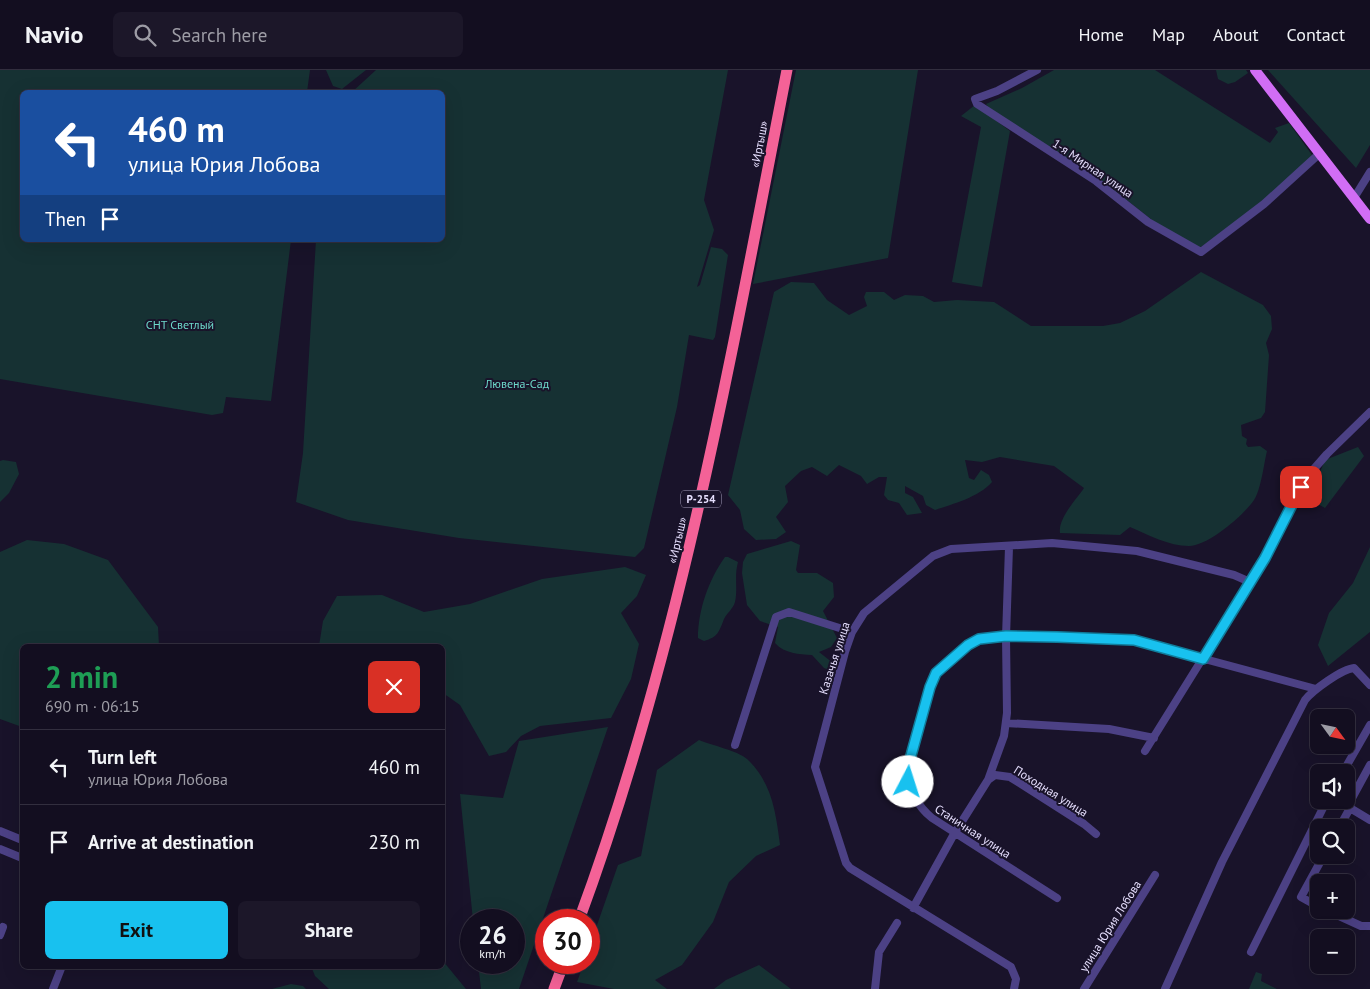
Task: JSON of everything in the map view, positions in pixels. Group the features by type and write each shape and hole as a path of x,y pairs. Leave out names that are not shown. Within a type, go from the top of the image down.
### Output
{"highway":[{"name":"«Иртыш»","path":"583,909 657,680 681,583 729,370 787,70"},
{"path":"554,989 560,974"}],"main road":[{"path":"1255,70 1370,219"}],"street":[{"name":"1-я Мирная улица","path":"1037,70 997,92 975,99 980,107 1089,177 1148,222 1201,252 1264,204 1319,154"},
{"path":"1354,198 1370,172"},
{"path":"1145,751 1265,558 1306,478 1327,454 1370,412"},
{"name":"Казачья улица","path":"1014,989 1016,979 1011,967 913,908 846,864 815,767 852,632 864,613 941,551 1052,543 1137,550 1234,575 1250,582"},
{"path":"913,908 954,834 988,780 1004,736 1006,723 1009,547"},
{"path":"735,745 776,618 789,612 852,632"},
{"name":"Станичная улица","path":"1057,898 954,834 923,811 908,782 907,770 930,687 936,673 968,645 979,639 1006,636 1134,640 1316,689"},
{"path":"1165,989 1222,862 1306,700 1316,689 1347,668 1354,668 1370,685"},
{"path":"1006,723 1109,729 1154,738"},
{"path":"1348,764 1370,726"},
{"path":"1355,791 1370,765"},
{"name":"Походная улица","path":"988,780 995,775 1010,777 1084,824 1096,834"},
{"path":"1252,952 1323,809"},
{"path":"1352,809 1370,820"},
{"path":"0,831 20,839"},
{"path":"0,849 20,857"},
{"name":"улица Юрия Лобова","path":"1084,989 1155,875"},
{"path":"1310,882 1302,897 1310,901"},
{"path":"1346,919 1361,926 1370,926"},
{"path":"875,989 879,952 897,923"},
{"path":"0,935 3,927"},
{"path":"53,989 61,969"}],"green space":[{"name":"СНТ Светлый","path":"0,70 310,70 307,90 20,90 20,242 291,242 271,401 226,397 223,413 212,415 0,379"},
{"path":"326,70 366,70 342,89 333,86"},
{"name":"Лювена-Сад","path":"376,70 728,70 704,200 714,230 697,287 700,285 711,247 722,249 728,255 715,337 713,340 689,335 677,407 644,548 635,557 459,538 348,520 296,502 303,453 316,242 445,242 445,90 354,90"},
{"path":"796,70 918,70 888,258 753,284"},
{"path":"1054,70 1155,70 1270,143 1278,132 1275,128 1289,123 1312,155 1305,165 1277,191 1199,248 1157,224 1118,193 989,108 986,104 1022,88"},
{"path":"1216,70 1246,70 1248,73 1235,82 1228,84 1218,79"},
{"path":"1268,70 1370,70 1370,145 1356,168"},
{"path":"975,105 1010,131 982,287 952,282 981,127 961,116"},
{"path":"1201,272 1263,305 1271,316 1272,329 1266,343 1269,355 1265,412 1261,418 1241,425 1242,436 1247,439 1246,444 1248,447 1260,446 1267,451 1259,490 1254,500 1242,514 1225,529 1206,541 1197,545 1181,546 1130,527 1120,535 1060,533 1060,527 1065,515 1084,488 1054,466 1000,457 982,462 965,460 969,478 974,480 981,470 989,475 992,482 973,496 935,510 926,505 923,496 905,486 905,493 913,497 922,513 907,515 899,503 888,500 884,495 887,477 879,477 867,484 861,476 839,465 827,476 812,467 801,471 785,486 788,502 776,517 786,532 776,539 756,540 744,529 740,510 728,495 774,292 791,282 814,283 827,300 849,315 867,306 864,297 866,292 884,292 894,300 905,295 923,296 934,302 957,300 994,302 1031,326 1103,326 1120,323 1145,311"},
{"path":"1358,447 1364,456 1325,508 1314,502 1312,491 1325,460"},
{"path":"0,461 16,462 19,474 9,493 0,502"},
{"path":"27,540 64,544 108,560 158,627 159,644 20,644 20,726 0,719 0,552"},
{"path":"791,541 800,545 796,570 798,573 817,573 833,583 834,597 823,611 837,638 831,647 819,652 833,663 832,669 829,670 824,668 812,655 792,653 779,647 775,643 778,627 760,621 747,605 742,573 743,562 747,554"},
{"path":"1370,547 1370,632 1328,666 1318,645 1329,613 1353,583"},
{"path":"725,557 738,562 735,602 717,633 712,638 704,641 698,638 702,606 709,585"},
{"path":"625,567 646,575 637,596 621,613 639,644 631,679 611,718 540,726 521,736 506,752 489,756 460,705 445,694 445,644 319,644 323,621 337,596 382,595 424,612 470,604 542,579"},
{"path":"608,727 546,909 535,909 535,942 525,971 525,909 472,909 460,794 503,798 519,741"},
{"path":"699,740 743,756 755,768 767,788 777,821 780,845 756,856 729,882 713,922 682,965 655,980 667,989 614,989 577,982 580,974 600,974 600,917 618,865 641,856 657,770"},
{"path":"445,963 466,989 329,989 315,976 312,969 445,969"},
{"path":"759,965 791,989 714,989 726,980"},
{"path":"1256,972 1262,974 1261,981 1277,989 1249,989"},
{"path":"479,974 524,974 519,989 481,989"},
{"path":"291,984 303,986 306,989 272,989"}],"route":[{"path":"908,782 907,770 930,687 936,673 968,645 979,639 1006,636 1134,640 1147,642 1203,659 1265,558 1301,487"}]}
